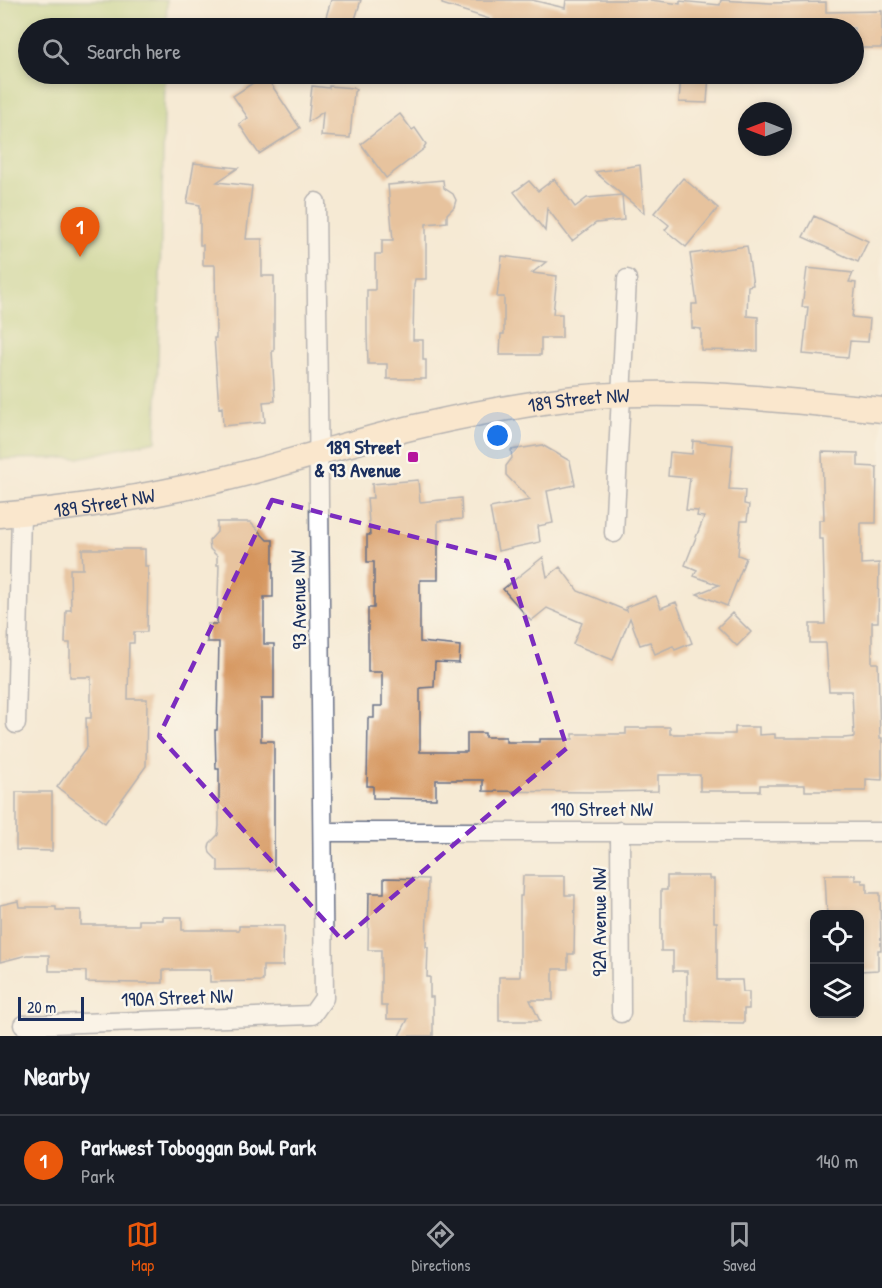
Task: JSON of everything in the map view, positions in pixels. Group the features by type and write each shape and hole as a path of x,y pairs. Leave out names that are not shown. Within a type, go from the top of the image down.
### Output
{"street":[{"name":"93 Avenue NW","path":"316,202 324,998"},
{"path":"614,533 627,279"},
{"name":"189 Street NW","path":"10,514 70,509 150,495 221,480 441,420 546,402 622,395 693,394 752,397 882,410"},
{"path":"10,514 16,724"},
{"name":"92A Avenue NW","path":"620,831 621,1013"},
{"name":"190 Street NW","path":"323,832 882,832"},
{"name":"190A Street NW","path":"23,1025 312,1015 324,998"}],"highlighted area":[{"path":"272,500 507,561 567,748 342,940 159,736"}],"green space":[{"path":"0,0 167,0 166,18 18,18 18,84 165,84 156,441 79,458 0,459"}],"building":[{"path":"331,0 361,0 355,18 326,17"},
{"path":"442,0 532,0 565,8 566,0 651,0 680,4 680,1 720,5 721,0 770,3 826,2 826,12 882,11 882,48 864,48 864,18 486,18 442,4"},
{"path":"251,84 271,84 300,128 259,154 239,124 248,118 233,96"},
{"path":"680,84 708,84 707,103 679,102"},
{"path":"312,86 354,88 356,90 350,138 321,136 323,112 308,122"},
{"path":"400,114 412,130 415,128 426,144 425,148 386,178 361,144"},
{"path":"194,163 238,168 217,182 252,186 246,239 262,239 262,276 274,276 274,351 272,351 275,401 263,402 265,422 223,426 222,407 219,408 214,338 216,338 215,265 203,265 203,245 200,245 200,205 187,203"},
{"path":"640,165 644,213 595,172"},
{"path":"683,178 718,208 686,247 665,230 669,225 654,213"},
{"path":"554,179 575,207 587,198 622,195 624,220 596,223 572,241 547,208 545,231 514,192 529,181 538,191"},
{"path":"443,180 444,188 453,194 456,200 454,207 447,214 447,222 426,224 426,279 415,279 414,285 413,340 423,340 426,379 387,379 387,364 368,364 367,290 375,290 375,254 382,254 382,240 393,240 388,185"},
{"path":"814,216 868,241 858,262 803,237"},
{"path":"747,246 753,285 748,286 747,316 758,317 758,351 701,350 701,329 692,328 692,304 697,304 690,254"},
{"path":"502,256 546,262 532,273 557,276 553,314 562,314 562,338 541,338 541,355 500,355 501,334 504,334 504,297 497,297"},
{"path":"807,268 853,273 849,282 856,283 852,317 870,319 868,342 850,341 848,358 803,354 808,307 802,307"},
{"path":"693,441 733,445 729,489 745,490 744,504 749,505 747,521 741,521 738,555 746,558 727,606 697,594 719,585 694,576 697,570 685,565 704,517 697,516 698,511 686,510 690,478 668,476 670,452 692,454"},
{"path":"542,445 570,461 575,485 547,491 553,523 538,526 540,542 498,551 490,508 530,500 506,475 506,466 512,458 511,450"},
{"path":"822,452 858,453 858,466 877,467 876,523 861,523 861,564 879,563 878,622 872,622 872,663 878,663 882,780 866,779 866,791 805,791 805,785 760,785 760,791 700,791 700,775 658,775 658,791 599,792 483,791 483,780 436,780 436,799 373,798 373,786 367,786 368,718 374,718 374,706 382,706 382,672 368,672 368,608 374,608 374,562 367,562 367,535 370,535 367,498 373,498 372,484 418,480 420,502 461,498 462,519 438,521 438,580 420,580 420,642 460,646 459,663 435,662 434,687 420,688 420,752 467,752 467,733 485,733 485,737 506,737 506,742 540,742 540,739 573,739 573,734 626,734 626,728 647,727 670,727 670,734 735,734 735,727 759,727 759,735 775,734 775,738 844,738 854,737 852,691 829,691 826,643 810,643 810,624 825,624 823,539 819,539 819,520 824,520"},
{"path":"217,522 250,522 267,540 273,540 273,597 264,597 264,644 274,644 274,699 261,699 261,741 274,741 274,870 218,871 218,861 210,853 209,848 210,843 218,835 219,826 219,769 216,769 215,730 217,730 219,642 207,642 207,624 217,624 219,565 217,565 217,556 210,549 209,541 217,532"},
{"path":"82,549 145,549 145,566 148,566 147,632 134,632 134,643 129,643 128,699 147,699 146,766 105,823 57,787 87,747 86,718 91,718 91,677 70,677 70,643 65,643 66,610 71,610 70,569 83,569"},
{"path":"543,557 547,577 560,567 578,591 627,611 626,607 656,596 661,608 676,602 692,643 675,650 673,646 655,654 650,642 640,645 630,618 613,660 573,644 582,623 547,608 531,621 503,589"},
{"path":"732,613 751,632 737,646 718,627"},
{"path":"16,792 52,792 52,851 16,850"},
{"path":"825,875 855,875 855,880 867,883 867,893 880,893 881,950 878,950 878,970 864,971 864,910 827,910"},
{"path":"523,876 565,876 565,895 575,895 574,954 568,954 568,969 553,969 553,1000 530,1000 540,1021 499,1021 499,977 520,977 520,896 522,896"},
{"path":"667,876 709,876 709,879 714,879 717,980 742,980 743,992 749,992 749,1009 744,1009 744,1023 687,1022 687,971 673,971 673,951 661,951 661,890 667,890"},
{"path":"384,878 428,879 426,947 428,947 427,977 430,977 430,997 433,997 433,1036 399,1036 408,1019 387,1019 387,1006 381,1006 381,950 368,950 369,893 384,893"},
{"path":"18,901 19,907 81,910 81,925 139,925 139,920 182,917 182,930 239,930 239,926 284,926 283,966 263,966 263,981 210,982 210,970 163,970 163,983 139,983 86,982 86,971 49,971 49,955 27,955 0,962 0,905"}],"place":[{"name":"Parkwest Toboggan Bowl Park","path":"80,257"},
{"name":"189 Street & 93 Avenue","path":"413,457"}]}
